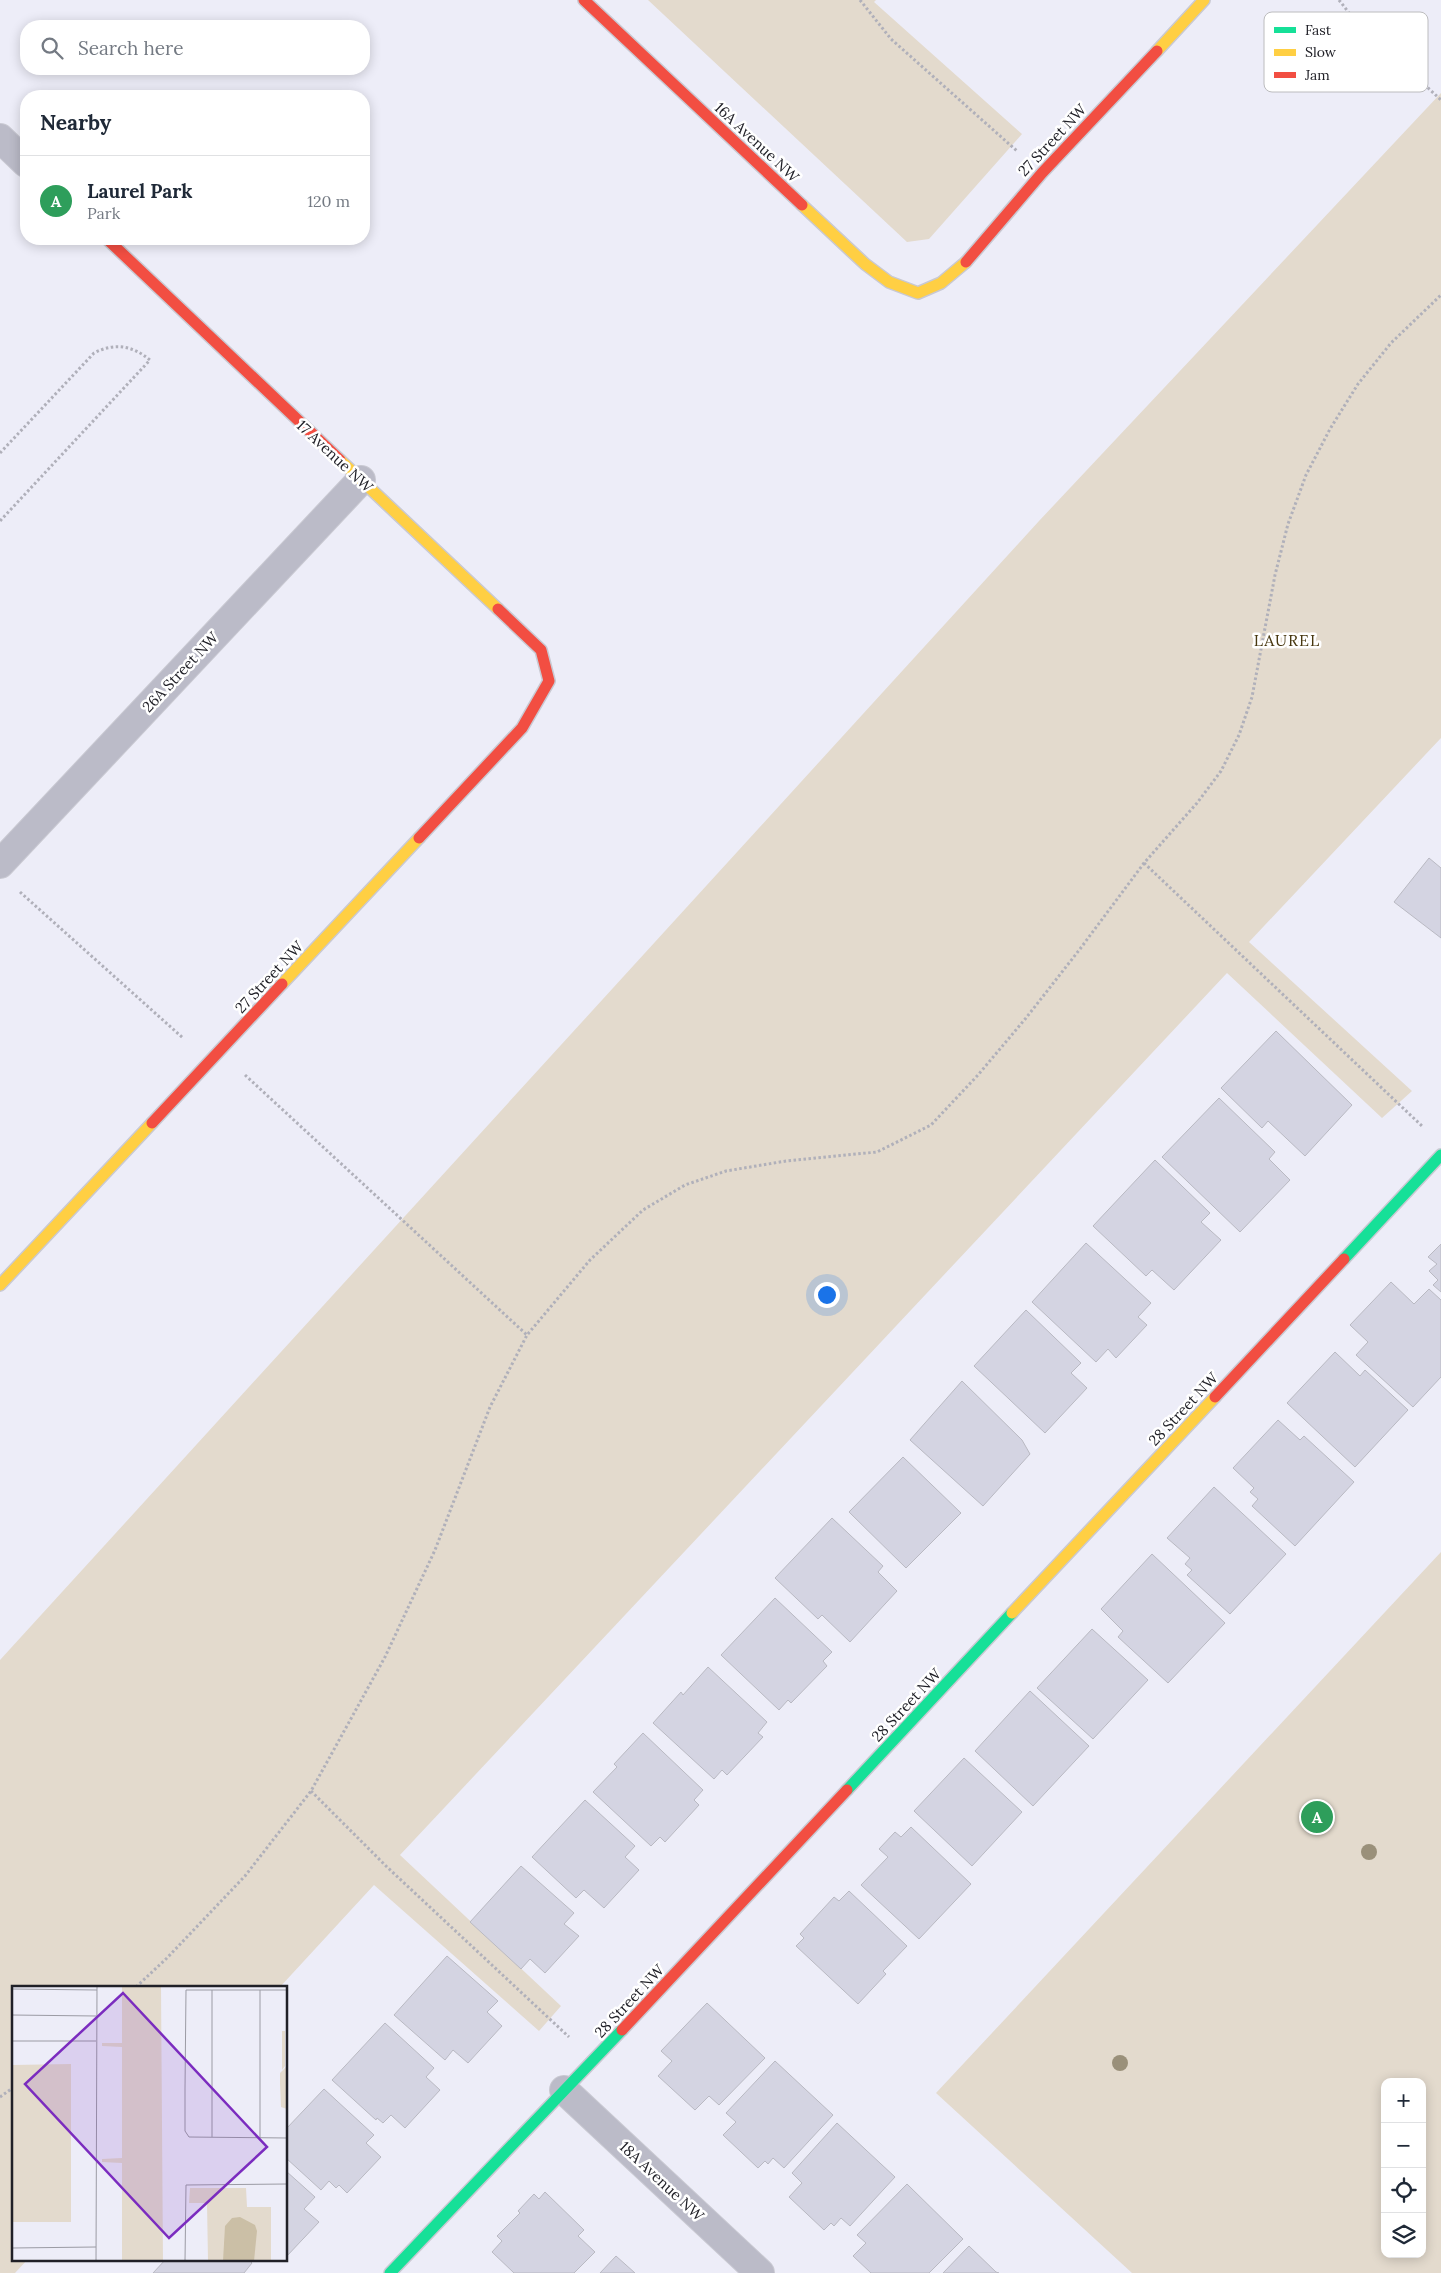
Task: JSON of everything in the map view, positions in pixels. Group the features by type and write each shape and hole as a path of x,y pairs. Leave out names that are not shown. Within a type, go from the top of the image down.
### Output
{"street":[{"name":"16A Avenue NW","path":"584,0 865,264 889,282 918,293"},
{"name":"27 Street NW","path":"918,293 942,283 963,264 1042,173 1204,0"},
{"path":"0,138 20,157"},
{"name":"17 Avenue NW","path":"112,245 541,650 550,681"},
{"name":"26A Street NW","path":"0,864 361,480"},
{"name":"27 Street NW","path":"0,1285 522,728 550,681"},
{"name":"28 Street NW","path":"390,2273 594,2060 1441,1154"},
{"name":"18A Avenue NW","path":"564,2090 760,2273"}],"path":[{"path":"860,0 891,39 1042,173"},
{"path":"1338,0 1348,12"},
{"path":"1428,88 1441,100"},
{"path":"137,1986 167,1958 245,1876 311,1791 385,1657 435,1550 490,1407 527,1336 590,1260 643,1210 685,1185 726,1171 786,1161 877,1152 931,1125 978,1075 1026,1018 1144,862 1172,833 1203,795 1221,770 1239,735 1252,697 1288,524 1306,475 1330,428 1358,384 1391,343 1441,295"},
{"path":"0,453 94,352 103,348 121,346 141,353 150,360 0,521"},
{"path":"1144,862 1426,1130"},
{"path":"18,891 180,1037"},
{"path":"245,1075 527,1336"},
{"path":"311,1791 388,1867 594,2060"},
{"path":"0,2097 12,2088"}],"shaded area":[{"path":"648,0 876,0 874,2 1022,134 929,239 907,242"},
{"path":"1441,93 1441,738 1249,942 1412,1091 1382,1118 1227,973 400,1855 561,2006 539,2031 374,1885 281,1986 12,1986 12,2260 27,2260 15,2273 0,2273 0,1660 1039,521"},
{"path":"1441,1552 1441,2273 1132,2273 936,2093"}],"building":[{"path":"1429,858 1441,868 1441,938 1394,902"},
{"path":"1276,1031 1352,1105 1305,1156 1268,1121 1262,1128 1221,1088"},
{"path":"1219,1098 1275,1152 1269,1159 1290,1180 1240,1232 1162,1157"},
{"path":"1155,1160 1210,1213 1201,1222 1221,1240 1174,1290 1152,1270 1146,1276 1093,1226"},
{"path":"1086,1243 1151,1303 1138,1317 1147,1325 1116,1358 1108,1349 1096,1362 1032,1302"},
{"path":"1441,1244 1441,1292 1433,1285 1438,1280 1429,1271 1437,1264 1428,1257"},
{"path":"1391,1282 1414,1304 1429,1289 1441,1300 1441,1377 1413,1407 1356,1355 1368,1342 1350,1325"},
{"path":"1026,1310 1081,1363 1071,1373 1087,1388 1045,1433 974,1366"},
{"path":"1335,1352 1360,1376 1365,1370 1408,1410 1355,1467 1287,1403"},
{"path":"962,1381 1022,1440 1030,1454 983,1506 910,1440"},
{"path":"1278,1420 1300,1440 1304,1436 1354,1482 1295,1546 1252,1506 1258,1499 1250,1492 1254,1488 1233,1468"},
{"path":"903,1457 961,1513 906,1568 849,1512"},
{"path":"1214,1487 1286,1554 1230,1614 1187,1575 1192,1570 1185,1564 1190,1558 1167,1538"},
{"path":"832,1518 883,1566 878,1572 897,1591 850,1642 822,1615 818,1619 775,1578"},
{"path":"1152,1554 1225,1623 1168,1683 1118,1637 1123,1631 1101,1609"},
{"path":"775,1598 832,1652 823,1661 827,1666 791,1703 788,1700 779,1710 721,1655"},
{"path":"1092,1629 1148,1680 1093,1739 1037,1688"},
{"path":"708,1667 767,1722 758,1733 763,1737 727,1775 722,1770 714,1779 653,1723 681,1692 683,1695"},
{"path":"1030,1691 1089,1746 1033,1806 975,1751"},
{"path":"643,1733 703,1790 694,1800 699,1805 665,1842 660,1837 651,1846 593,1792 617,1767 614,1764"},
{"path":"964,1758 1022,1812 972,1866 914,1811"},
{"path":"585,1800 635,1846 625,1857 639,1870 604,1908 584,1890 576,1898 532,1857"},
{"path":"911,1827 971,1884 919,1939 861,1885 888,1857 879,1849 895,1832 901,1837"},
{"path":"521,1866 574,1913 564,1924 579,1936 545,1973 530,1959 521,1969 470,1922"},
{"path":"849,1891 907,1946 883,1971 886,1974 858,2004 796,1946 804,1938 800,1934 834,1897 839,1901"},
{"path":"447,1956 498,2001 487,2012 502,2026 468,2063 453,2050 445,2060 394,2015"},
{"path":"707,2003 765,2058 719,2105 709,2096 695,2110 658,2076 672,2061 661,2051"},
{"path":"385,2023 434,2068 426,2077 440,2090 405,2128 391,2115 383,2123 377,2118 376,2120 332,2080"},
{"path":"775,2061 833,2115 784,2168 773,2158 768,2164 765,2161 758,2168 723,2135 736,2122 726,2113"},
{"path":"324,2089 374,2135 366,2143 381,2157 347,2193 339,2185 336,2188 329,2181 321,2190 288,2160 288,2127"},
{"path":"837,2123 895,2177 850,2226 841,2218 834,2226 831,2223 824,2230 789,2197 802,2183 792,2173"},
{"path":"288,2173 315,2197 304,2209 319,2222 288,2255"},
{"path":"907,2184 963,2239 929,2273 871,2273 853,2256 866,2243 857,2235"},
{"path":"545,2192 584,2230 578,2236 595,2252 574,2273 514,2273 492,2252 502,2241 497,2236 520,2213 518,2211 534,2194 539,2199"},
{"path":"969,2246 996,2272 999,2273 943,2273"},
{"path":"616,2256 635,2273 600,2273"},
{"path":"165,2260 249,2260 252,2263 244,2273 153,2273"}],"traffic: fast":[{"path":"1344,1259 1441,1155"},
{"path":"847,1790 1012,1613"},
{"path":"390,2273 622,2030"}],"traffic: slow":[{"path":"1157,51 1204,0"},
{"path":"802,205 865,264 889,282 918,293 941,283 966,262"},
{"path":"340,460 498,609"},
{"path":"282,984 419,838"},
{"path":"0,1285 152,1123"},
{"path":"1012,1613 1215,1397"}],"traffic: jam":[{"path":"584,0 802,205"},
{"path":"966,262 1042,173 1157,51"},
{"path":"113,245 340,460"},
{"path":"419,838 522,728 549,681 541,650 498,609"},
{"path":"152,1123 282,984"},
{"path":"1215,1397 1344,1259"},
{"path":"622,2030 847,1790"}],"place":[{"name":"Laurel Park","path":"1317,1817"}],"district":[{"name":"LAUREL","path":"1287,640"}]}
